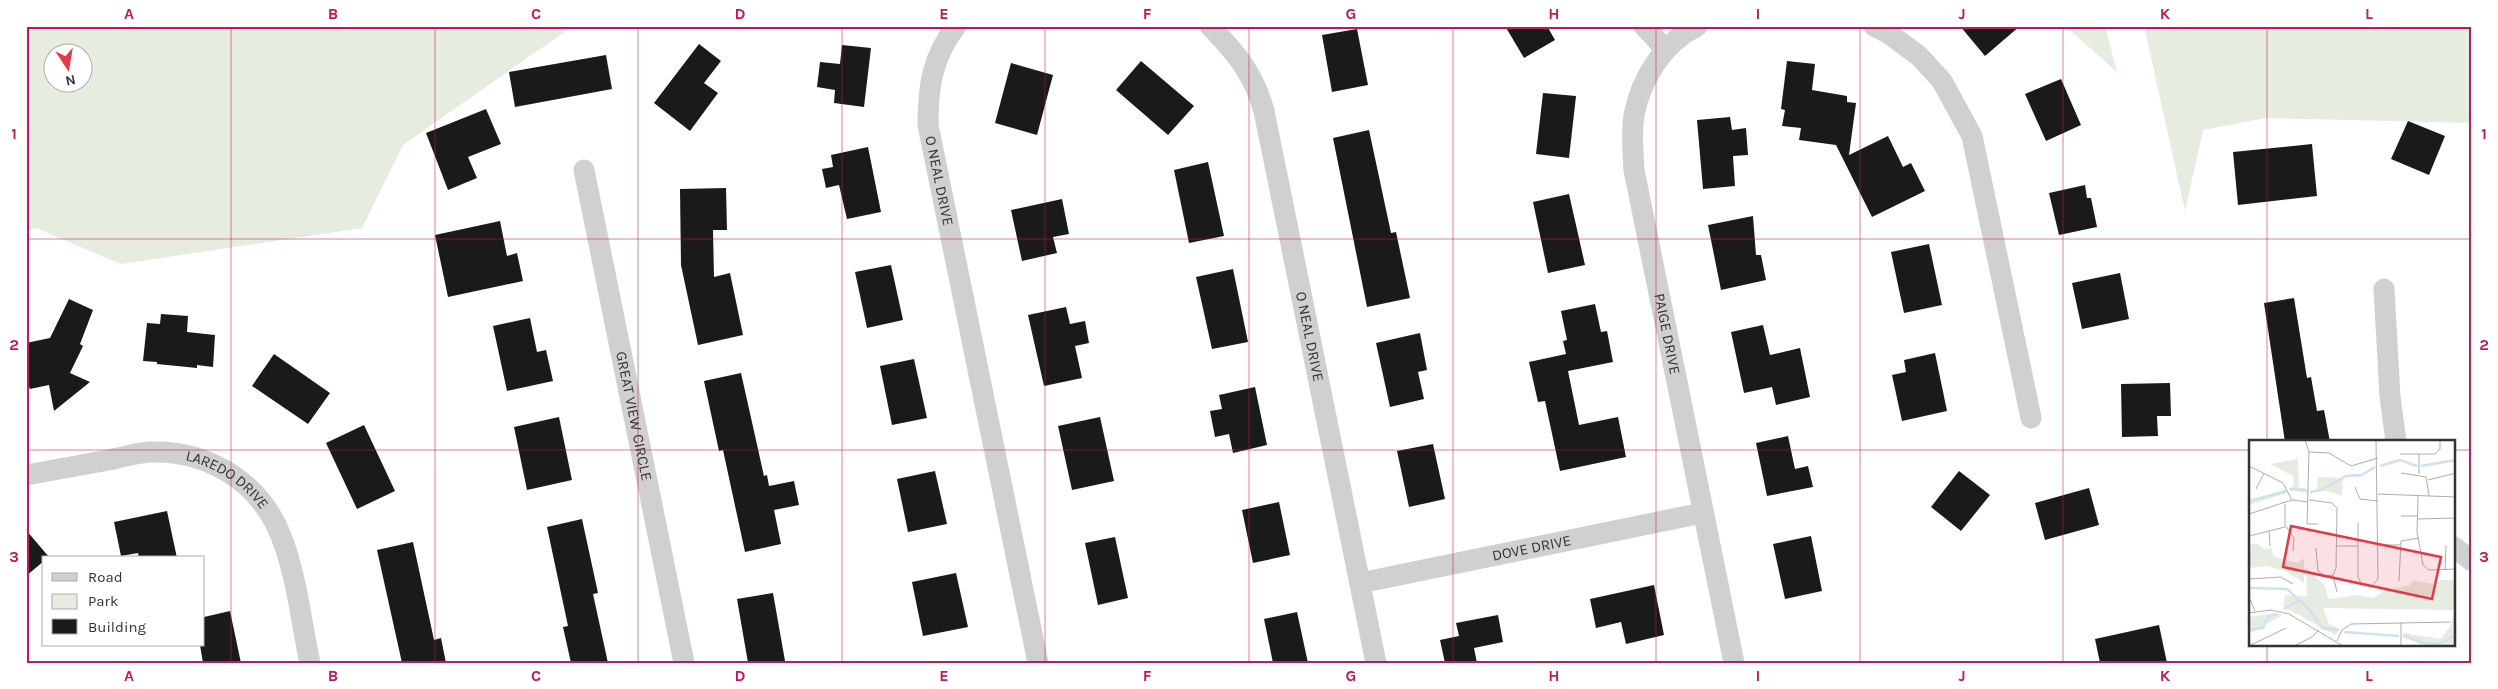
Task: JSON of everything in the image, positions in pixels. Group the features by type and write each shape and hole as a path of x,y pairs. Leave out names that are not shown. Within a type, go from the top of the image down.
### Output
{"street":[{"name":"O NEAL DRIVE","path":"956,26 947,38 934,66 928,92 928,125 1038,663"},
{"name":"O NEAL DRIVE","path":"1210,26 1246,67 1258,87 1376,663"},
{"path":"1644,26 1665,49"},
{"name":"PAIGE DRIVE","path":"1697,26 1665,49 1643,86 1634,116 1634,170 1734,663"},
{"path":"1874,26 1888,33 1919,56 1942,81 1972,136 2031,418"},
{"name":"GREAT VIEW CIRCLE","path":"584,170 684,663"},
{"path":"2384,289 2390,396 2396,440"},
{"name":"LAREDO DRIVE","path":"26,475 148,452 177,452 203,459 232,473 267,508 282,537 310,663"},
{"name":"DOVE DRIVE","path":"1360,583 1702,512"},
{"path":"2456,549 2472,561"}],"green space":[{"path":"26,26 573,26 403,145 362,228 121,264 36,228 26,230"},
{"path":"2065,26 2105,26 2117,72"},
{"path":"2144,26 2472,26 2472,123 2266,118 2203,130 2185,211"}],"building":[{"path":"1505,26 1547,26 1555,40 1524,58"},
{"path":"1960,26 2020,26 1985,56"},
{"path":"1357,29 1368,85 1332,92 1322,35"},
{"path":"699,44 721,61 704,83 718,93 690,131 654,103"},
{"path":"842,45 871,48 864,107 834,103 835,90 817,87 820,62 840,64"},
{"path":"606,55 612,89 515,107 509,72"},
{"path":"1141,61 1194,106 1168,135 1116,90"},
{"path":"1787,61 1815,64 1812,90 1847,96 1847,102 1856,103 1849,155 1888,136 1903,167 1911,163 1925,191 1872,217 1836,145 1799,140 1801,128 1782,126 1785,110 1781,109"},
{"path":"1011,63 1053,75 1037,135 995,123"},
{"path":"2061,79 2081,125 2046,141 2025,94"},
{"path":"1543,93 1576,96 1569,158 1536,154"},
{"path":"486,109 501,144 468,157 477,178 448,190 426,133"},
{"path":"1730,117 1732,130 1746,128 1748,155 1733,156 1735,186 1703,189 1697,120"},
{"path":"2408,121 2445,136 2429,175 2391,159"},
{"path":"1369,130 1391,233 1396,232 1410,298 1367,307 1333,138"},
{"path":"2312,144 2317,196 2238,205 2233,152"},
{"path":"868,147 881,212 847,219 839,185 826,188 822,169 833,167 831,155"},
{"path":"1208,162 1224,236 1189,243 1174,170"},
{"path":"2085,185 2087,198 2091,198 2097,227 2059,235 2049,193"},
{"path":"726,188 727,230 713,230 714,277 730,273 743,335 698,345 681,265 680,189"},
{"path":"1569,194 1585,265 1548,273 1533,202"},
{"path":"1062,199 1069,234 1053,237 1057,253 1022,261 1011,210"},
{"path":"1753,216 1756,255 1761,255 1766,280 1721,290 1708,225"},
{"path":"500,221 507,256 517,253 523,281 448,297 435,235"},
{"path":"1929,244 1942,305 1904,313 1891,252"},
{"path":"891,265 903,320 867,328 855,272"},
{"path":"1233,269 1248,342 1212,349 1196,277"},
{"path":"2120,273 2129,319 2082,329 2072,283"},
{"path":"2294,298 2307,378 2311,377 2317,411 2324,410 2330,440 2285,440 2264,303"},
{"path":"69,299 93,310 80,344 83,346 70,373 90,382 54,411 49,385 30,389 26,387 26,343 50,338"},
{"path":"1595,304 1601,332 1607,331 1613,362 1568,371 1579,425 1618,417 1626,457 1560,471 1545,401 1538,402 1529,362 1566,354 1563,341 1567,340 1561,311"},
{"path":"1066,307 1070,324 1085,321 1089,343 1075,346 1082,378 1044,386 1028,315"},
{"path":"161,314 188,316 187,332 215,335 213,367 197,365 197,368 143,361 147,323 160,324"},
{"path":"530,318 537,352 546,350 553,381 507,391 493,326"},
{"path":"1763,325 1770,355 1800,348 1810,397 1776,405 1772,387 1744,393 1731,332"},
{"path":"1420,333 1427,370 1418,372 1424,399 1390,407 1376,343"},
{"path":"1935,353 1947,411 1902,421 1892,375 1906,372 1904,360"},
{"path":"274,354 330,393 308,424 252,386"},
{"path":"914,359 927,418 892,425 880,366"},
{"path":"741,373 764,476 767,475 769,486 794,481 799,505 774,510 781,544 745,552 723,450 719,451 704,381"},
{"path":"2170,383 2171,416 2157,416 2158,436 2122,437 2121,384"},
{"path":"1255,387 1267,445 1233,453 1229,434 1215,437 1210,411 1222,409 1219,395"},
{"path":"559,417 572,480 527,490 514,427"},
{"path":"1100,417 1114,481 1072,490 1058,426"},
{"path":"364,425 395,491 357,509 326,443"},
{"path":"1788,436 1795,469 1808,466 1813,487 1767,496 1756,443"},
{"path":"1433,444 1445,499 1409,507 1397,451"},
{"path":"935,471 947,524 908,532 897,479"},
{"path":"1959,471 1990,495 1961,531 1931,507"},
{"path":"2089,488 2099,525 2045,540 2035,503"},
{"path":"1279,502 1290,555 1253,563 1242,510"},
{"path":"167,511 177,556 139,556 138,553 121,556 114,522"},
{"path":"582,519 598,593 593,594 608,663 571,663 563,627 568,626 547,527"},
{"path":"26,530 48,556 42,556 42,563 26,576"},
{"path":"1811,536 1822,591 1785,599 1773,544"},
{"path":"1115,537 1128,598 1098,605 1085,543"},
{"path":"413,542 434,640 441,638 446,663 402,663 377,550"},
{"path":"956,573 968,627 923,636 912,582"},
{"path":"1654,585 1664,635 1626,644 1621,622 1596,628 1590,599"},
{"path":"773,593 785,661 748,663 737,599"},
{"path":"230,611 241,663 203,663 200,646 205,646 205,617"},
{"path":"1297,612 1308,663 1273,663 1264,619"},
{"path":"1498,615 1503,642 1474,648 1477,663 1445,663 1440,640 1459,636 1456,623"},
{"path":"2159,625 2167,663 2100,663 2095,639"}]}
